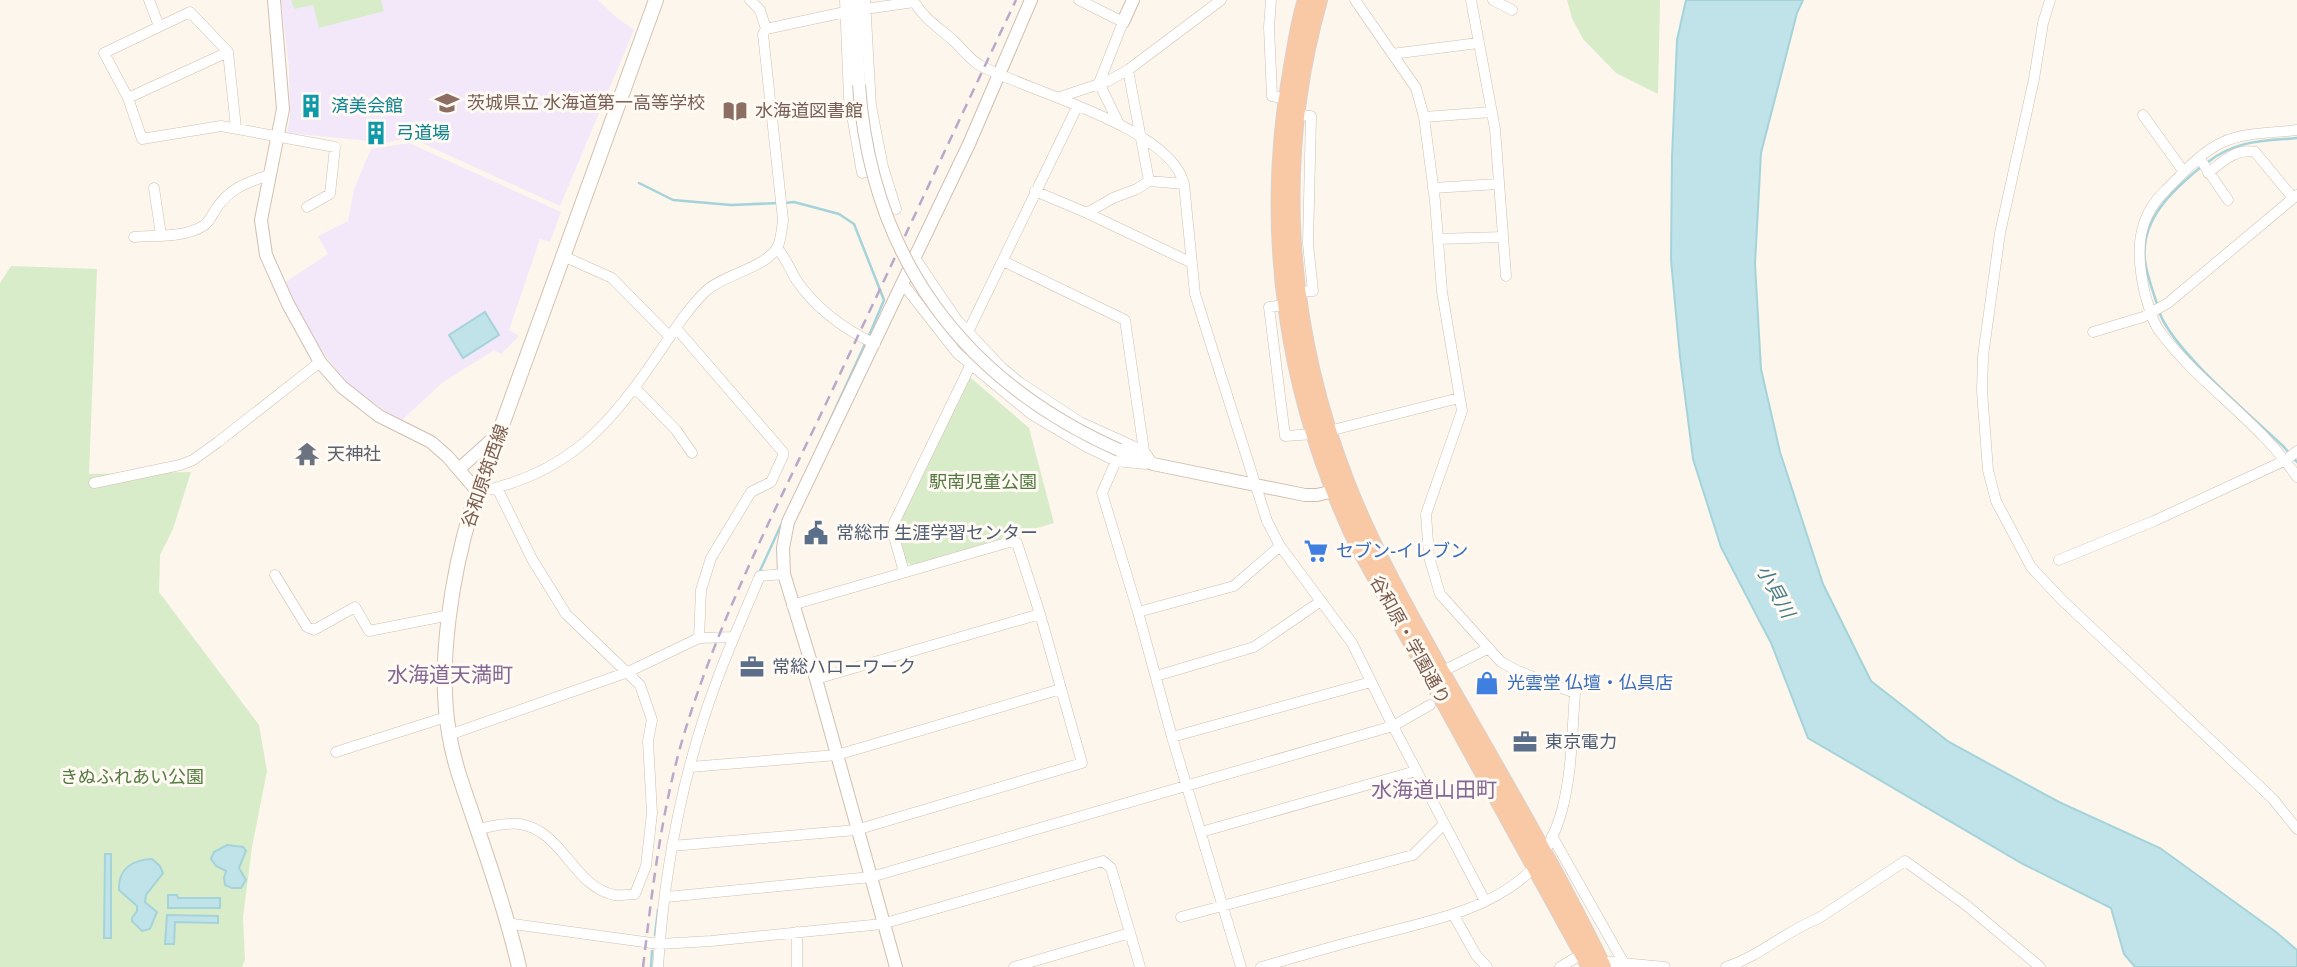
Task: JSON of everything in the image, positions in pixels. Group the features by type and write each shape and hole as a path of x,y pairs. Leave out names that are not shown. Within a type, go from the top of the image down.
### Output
{"highway":[{"name":"谷和原・学園通り","path":"1306,0 1300,19 1286,99 1280,152 1297,292 1318,392 1321,432"},
{"name":"谷和原・学園通り","path":"1319,0 1305,58 1280,244 1294,357 1359,547 1539,859"},
{"name":"谷和原・学園通り","path":"1341,489 1371,538 1593,961"}],"main road":[{"name":"谷和原筑西線","path":"519,967 458,773 449,735 445,670 450,615 462,543 478,492 656,0"}],"street":[{"path":"149,0 159,26"},
{"path":"274,0 283,109 261,220 266,255 288,304 320,362 354,399 379,416 430,442 478,492 497,488 565,459 584,444 608,422 700,298 714,285 763,260 777,248 783,220 763,33 766,29 760,10 750,0"},
{"path":"845,0 849,97 862,173 883,167"},
{"path":"896,967 816,679 792,605 784,574 783,548 788,522 903,284 1000,75 1031,0"},
{"path":"1079,0 1123,22"},
{"path":"1119,124 1100,83 1133,0"},
{"path":"1060,97 1108,81 1128,70 1221,0"},
{"path":"1271,0 1269,27 1272,96 1286,99"},
{"path":"1261,967 1452,915 1485,901 1524,877 1539,859 1562,811 1566,791 1575,694 1501,662 1440,594 1429,557 1426,514 1462,411 1442,292 1424,117 1416,88 1354,0"},
{"path":"1471,0 1495,129 1506,276"},
{"path":"1493,0 1512,10"},
{"path":"2050,0 2000,233 1983,356 1984,426 1988,470 1996,501 2031,567 2061,599 2273,799 2297,829"},
{"path":"862,3 913,1 927,20 953,40 974,62 1119,124 1139,135 1174,162 1184,184 1195,294 1268,522 1280,546 1352,643 1485,901"},
{"path":"862,3 859,85 866,148 876,187 898,244 929,298 971,349 1012,387 1059,421 1117,456"},
{"path":"862,3 871,106 883,167 896,209"},
{"path":"236,128 228,52 190,12 104,53 128,98 142,139 221,126 335,147 330,194 307,207"},
{"path":"766,29 845,12"},
{"path":"1392,54 1478,43"},
{"path":"128,98 228,52"},
{"path":"1128,70 1149,181"},
{"path":"904,572 892,533 894,523 968,362 968,332 1077,107"},
{"path":"1424,117 1492,113"},
{"path":"1297,115 1311,116 1308,244 1313,291 1297,292"},
{"path":"2143,115 2184,172"},
{"path":"2297,130 2233,138 2213,148 2184,172 2150,207 2138,257 2155,310 2158,331 2175,350 2292,455 2297,477"},
{"path":"2093,331 2143,317 2168,303 2295,197 2255,152 2239,152 2208,172"},
{"path":"2200,159 2228,200"},
{"path":"134,237 191,232 200,228 209,223 216,208 237,186 269,175"},
{"path":"1087,213 1149,181 1184,184"},
{"path":"1433,188 1498,184"},
{"path":"154,188 161,235"},
{"path":"1035,191 1190,262"},
{"path":"1285,197 1308,197"},
{"path":"1438,239 1502,237"},
{"path":"777,248 799,284 816,303 847,331 875,344"},
{"path":"563,256 612,278 673,332 782,448 783,456 771,482 751,492 711,558 701,590 699,638"},
{"path":"915,258 942,300 1001,367 1080,422 1144,451"},
{"path":"1003,261 1125,320 1144,451 1153,464"},
{"path":"903,284 944,338 968,362 1031,414 1085,446 1117,456 1305,495 1341,489"},
{"path":"1286,305 1269,307 1285,436 1321,432 1459,398"},
{"path":"94,483 193,460 320,362"},
{"path":"635,388 676,430 692,453"},
{"path":"458,469 500,432"},
{"path":"2059,560 2154,521 2292,455"},
{"path":"1117,456 1102,493 1241,967"},
{"path":"477,829 520,824 533,829 556,844 586,881 615,895 635,894 646,866 652,813 648,741 652,720 640,685 566,614 522,540 497,488"},
{"path":"672,846 856,830 1082,763 1017,543 1013,541 792,605"},
{"path":"1138,612 1234,586 1280,546"},
{"path":"658,967 672,846 691,767 716,683 760,576 784,574"},
{"path":"275,575 307,627 314,630 355,607 369,631 450,615"},
{"path":"1156,676 1254,647 1321,601"},
{"path":"816,679 1040,614"},
{"path":"449,735 628,671 699,638 734,637"},
{"path":"1441,672 1489,648"},
{"path":"1172,737 1371,682"},
{"path":"691,767 837,755 1061,689"},
{"path":"666,897 871,877 1393,726 1430,705"},
{"path":"336,752 446,717"},
{"path":"1201,832 1416,771"},
{"path":"1181,917 1413,855 1444,824"},
{"path":"1552,836 1625,965"},
{"path":"507,925 659,944 883,924 1103,861 1111,868 1140,967"},
{"path":"1726,967 1752,956 1819,918 1905,861 1966,905 2040,967"},
{"path":"1452,915 1476,955 1487,967"},
{"path":"797,932 797,967"},
{"path":"1014,967 1130,933"},
{"path":"1560,967 1593,961 1665,967"}],"shaded area":[{"name":"茨城県立 水海道第一高等学校","path":"281,0 598,0 634,30 560,206 411,138 377,144 370,141 287,133 290,117 289,68"},
{"path":"409,143 561,212 550,242 540,239 509,330 519,336 501,354 494,350 442,383 402,420 347,383 316,343 284,283 328,254 318,236 348,221 354,189 371,149"}],"green space":[{"path":"291,0 381,0 384,11 319,28 313,5 294,9"},
{"path":"1567,0 1660,0 1658,94 1616,73 1583,39 1572,18"},
{"name":"きぬふれあい公園","path":"11,266 97,269 89,474 191,472 173,529 160,555 159,592 259,725 267,771 252,847 243,917 245,960 242,967 0,967 0,283"},
{"name":"駅南児童公園","path":"969,378 1029,428 1054,523 912,565 906,562 896,528"}],"water":[{"name":"小貝川","path":"1686,0 1803,0 1797,13 1761,153 1755,264 1761,369 1780,452 1823,584 1871,681 1949,742 2059,802 2160,848 2297,950 2297,967 2135,967 2124,954 2111,908 2023,864 1808,738 1771,643 1721,547 1693,459 1671,260 1677,40"},
{"path":"485,312 499,335 463,358 449,335"},
{"path":"227,845 243,847 246,851 239,868 246,880 241,888 225,885 226,871 216,866 211,859 214,852"},
{"path":"105,854 111,854 111,938 104,938"},
{"path":"152,859 163,873 146,895 145,902 157,912 150,929 142,931 132,921 137,906 119,890 119,883 128,867 138,861"},
{"path":"168,895 177,895 178,898 220,898 220,908 168,908"},
{"path":"167,915 218,916 218,923 175,922 174,944 165,944"}],"waterway":[{"path":"2208,162 2239,146 2297,138"},
{"path":"2157,304 2145,261 2148,232 2161,207 2180,185 2202,166"},
{"path":"639,183 673,200 731,205 779,203"},
{"path":"785,203 794,202 839,214 854,224 884,300 868,338"},
{"path":"2159,311 2179,344 2196,363 2297,462"},
{"path":"821,440 865,344"},
{"path":"759,573 781,525"},
{"path":"655,935 658,910"},
{"path":"651,967 652,951"}],"railway":[{"path":"643,967 667,802 680,748 709,662 763,535 1016,0"}],"place":[{"name":"茨城県立 水海道第一高等学校","path":"447,103"},
{"name":"済美会館","path":"311,106"},
{"name":"水海道図書館","path":"735,111"},
{"name":"弓道場","path":"376,133"},
{"name":"天神社","path":"307,454"},
{"name":"常総市 生涯学習センター","path":"816,533"},
{"name":"セブン-イレブン","path":"1316,551"},
{"name":"常総ハローワーク","path":"752,667"},
{"name":"光雲堂 仏壇・仏具店","path":"1487,683"},
{"name":"東京電力","path":"1525,742"}],"district":[{"name":"水海道天満町","path":"450,675"},
{"name":"水海道山田町","path":"1434,790"}]}
